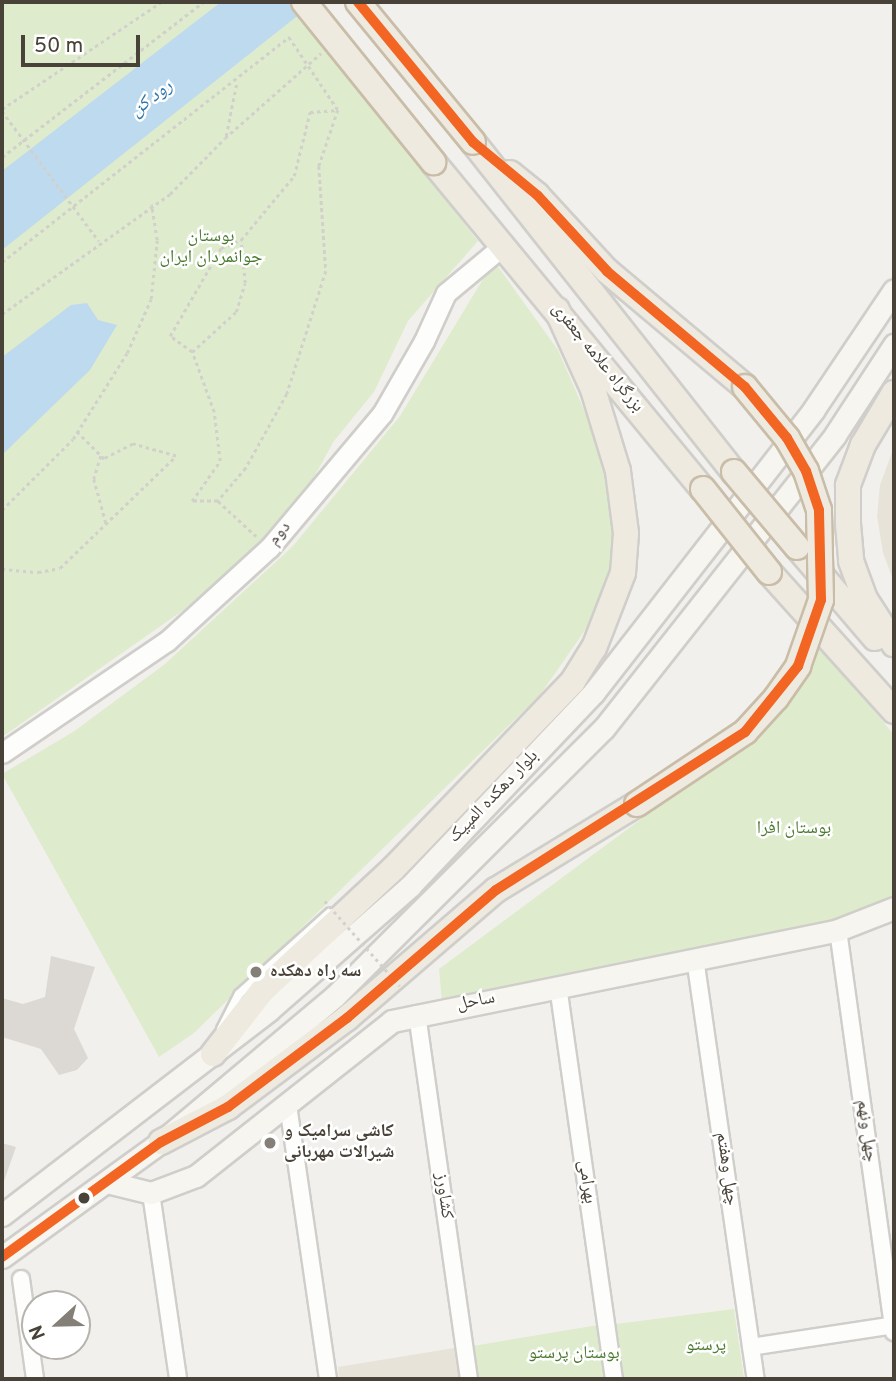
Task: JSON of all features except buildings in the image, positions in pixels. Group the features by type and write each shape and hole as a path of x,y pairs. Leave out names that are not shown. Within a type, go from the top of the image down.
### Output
{"highway":[{"name":"بزرگراه علامه جعفری","path":"304,2 769,572 894,711"},
{"name":"بزرگراه علامه جعفری","path":"358,2 473,142 734,472 894,659"},
{"path":"161,1142 228,1107 336,1026 496,890 637,804 744,732 776,698 798,666 821,600 819,510 806,471 787,438 745,387 607,271 537,195 473,142"},
{"path":"214,1052 262,990 364,895 573,681 610,612 622,573 626,533 618,471 593,389 557,310"},
{"path":"894,393 863,445 848,485 848,524 851,561 865,599 894,644"}],"main road":[{"name":"بلوار دهکده المپیک","path":"2,1215 214,1052 410,886 594,692 814,409 894,290"},
{"name":"بلوار دهکده المپیک","path":"2,1257 161,1142 335,996 604,728 835,435 894,345"},
{"name":"ساحل","path":"151,1193 195,1176 392,1021 838,930 894,908"},
{"path":"107,1182 151,1193"}],"street":[{"name":"دوم","path":"2,753 167,641 269,548 382,414 424,341 446,293 493,254"},
{"name":"چهل ونهم","path":"838,930 894,1332"},
{"name":"چهل وهفتم","path":"695,958 756,1379"},
{"name":"بهرامی","path":"558,986 614,1379"},
{"name":"کشاورز","path":"417,1014 469,1379"},
{"path":"288,1105 328,1379"},
{"path":"151,1193 178,1379"},
{"path":"21,1279 35,1379"},
{"path":"751,1347 894,1326"}],"path":[{"path":"99,241 2,110 161,2"},
{"path":"2,157 203,2"},
{"path":"2,262 237,81 289,37 338,110"},
{"path":"2,314 99,241 151,204 170,194 225,138 309,65"},
{"path":"225,138 237,81"},
{"path":"269,548 218,501 192,501 220,461 214,412 192,352 170,336 221,248 241,240 294,176 310,112 338,110"},
{"path":"218,501 246,468 287,394 326,271 319,166 338,110"},
{"path":"2,510 77,432 128,354 151,299 157,240 151,204"},
{"path":"192,352 236,312 245,283 241,240"},
{"path":"77,432 101,456"},
{"path":"2,569 38,572 60,568 176,456 133,443 101,456"},
{"path":"101,456 94,479 95,495 107,523"},
{"path":"326,901 400,986"}],"shaded area":[{"path":"894,447 894,582 883,553 877,516 880,485"},
{"path":"454,1348 459,1379 339,1379 338,1367"}],"green space":[{"name":"بوستان جوانمردان ایران","path":"2,2 289,2 478,241 408,321 374,392 334,441 299,504 258,549 195,602 2,737"},
{"path":"494,261 558,350 605,458 616,507 615,564 597,613 540,695 194,1033 159,1057 2,774 73,732 165,664 293,546 400,416"},
{"name":"بوستان افرا","path":"819,644 894,735 894,901 866,917 442,1002 439,969 749,739"},
{"name":"پرستو","path":"734,1309 744,1379 624,1379 616,1324"},
{"name":"بوستان پرستو","path":"598,1325 605,1379 478,1379 473,1346"}],"water":[{"name":"رود کن","path":"221,2 315,2 2,250 2,171"},
{"path":"87,303 98,320 117,325 90,370 2,455 2,357 71,305"}],"transit line":[{"path":"2,1257 161,1142 228,1107 347,1018 496,890 745,732 798,666 821,600 819,510 806,471 787,438 745,387 607,271 537,195 473,142 358,2"}],"place":[{"name":"سه راه دهکده","path":"256,972"},
{"name":"کاشی سرامیک و شیرالات مهربانی","path":"270,1143"}]}
